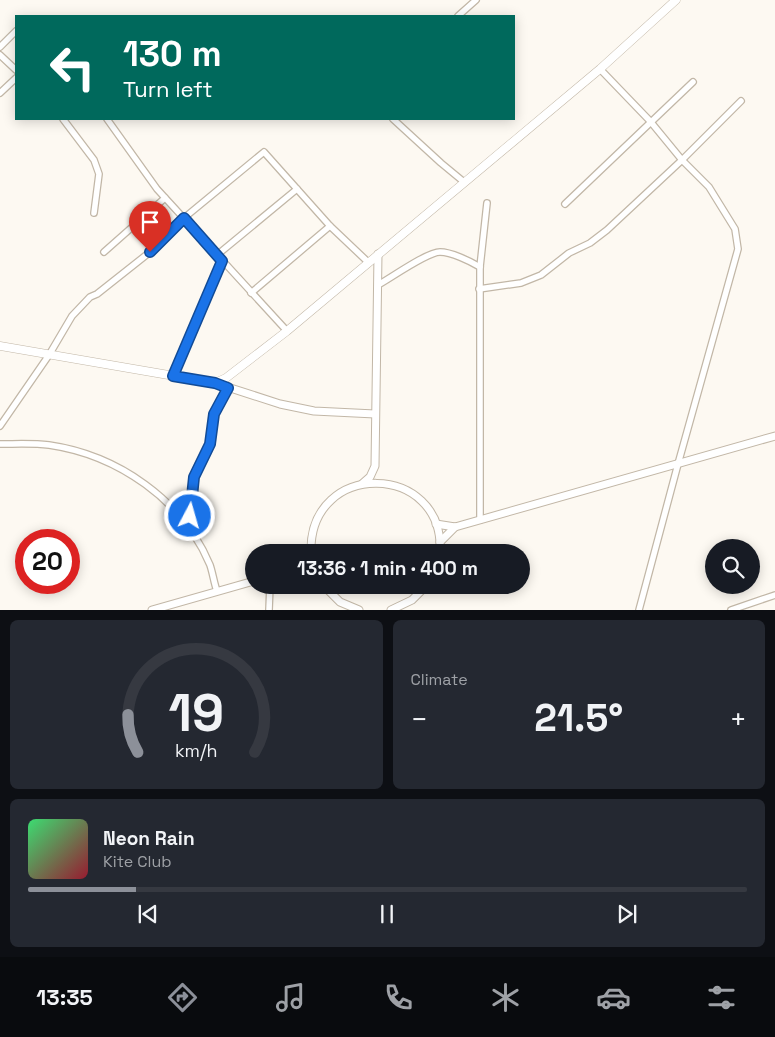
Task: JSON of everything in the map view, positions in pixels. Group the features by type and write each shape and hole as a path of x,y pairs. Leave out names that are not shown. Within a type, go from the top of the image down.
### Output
{"main road":[{"path":"0,346 215,383 226,378 287,330 600,69 676,0"}],"street":[{"path":"459,15 476,0"},
{"path":"0,47 15,32"},
{"path":"0,55 15,69"},
{"path":"600,69 650,121 682,160 710,187 735,229 738,249 678,464 640,610"},
{"path":"0,93 15,79"},
{"path":"564,204 693,82"},
{"path":"479,289 521,283 541,275 569,253 607,230 682,160 741,101"},
{"path":"64,120 94,160 98,174 94,213"},
{"path":"108,120 157,189 287,330"},
{"path":"394,120 464,182"},
{"path":"0,425 49,355 72,316 90,296 97,294 150,252 184,218 264,152 330,226 368,262"},
{"path":"218,255 297,189"},
{"path":"104,252 165,198"},
{"path":"480,520 479,289 487,203"},
{"path":"251,293 330,226"},
{"path":"378,285 425,256 439,252 459,257 480,267"},
{"path":"362,484 370,477 375,466 378,254"},
{"path":"173,376 222,261"},
{"path":"215,383 280,404 314,411 375,414"},
{"path":"436,524 455,527 775,436"},
{"path":"0,444 48,445 67,448 94,456 120,467 146,484 165,501 192,534 210,565 217,591"},
{"path":"375,466 388,484"},
{"path":"311,544 314,528 326,506 339,494 362,484 371,483 388,484 404,489 417,498 428,510 436,524 440,542"},
{"path":"440,542 455,527"},
{"path":"152,610 178,606 217,591 245,583"},
{"path":"269,610 270,594"},
{"path":"332,594 340,602 359,610"},
{"path":"391,610 412,600 418,594"},
{"path":"731,610 747,607 775,595"}],"lane":[{"path":"192,534 190,516 194,477 210,444 214,414 228,388"}],"route":[{"path":"150,252 184,218 222,261 173,376 215,383 228,388 214,414 210,444 194,477 190,516"}]}
